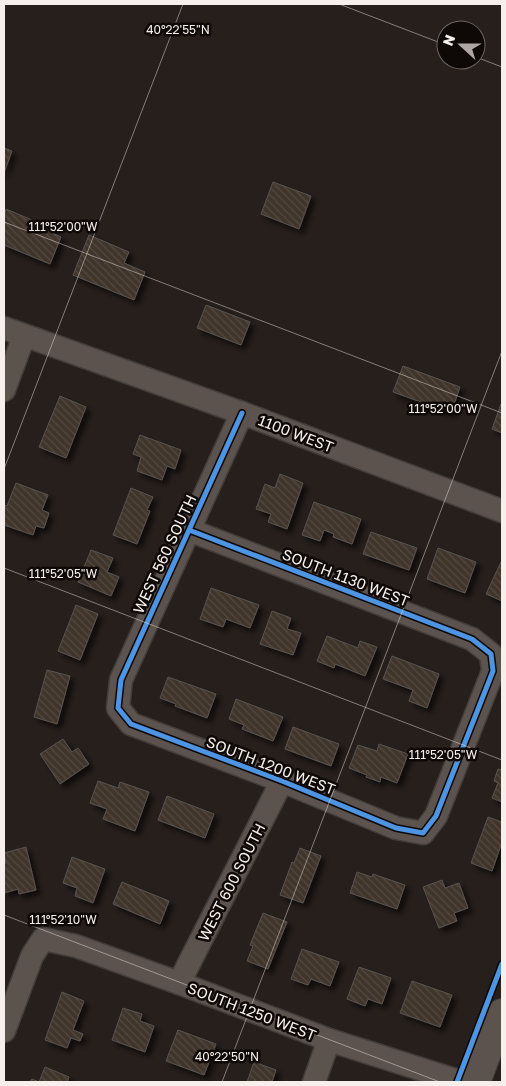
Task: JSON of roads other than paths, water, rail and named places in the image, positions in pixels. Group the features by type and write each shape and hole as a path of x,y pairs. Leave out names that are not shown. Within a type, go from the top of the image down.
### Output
{"street":[{"path":"4,390 14,332"},
{"name":"1100 WEST","path":"14,332 242,412 502,511"},
{"name":"WEST 560 SOUTH","path":"118,708 121,680 242,412"},
{"name":"SOUTH 1130 WEST","path":"189,530 472,639 491,654 493,671 436,816 423,833"},
{"name":"SOUTH 1200 WEST","path":"118,708 131,724 396,828 423,833"},
{"name":"WEST 600 SOUTH","path":"179,983 282,782"},
{"name":"SOUTH 1250 WEST","path":"4,1031 32,956 43,939 76,946 329,1040 461,1082"},
{"path":"476,1082 502,1013"},
{"path":"314,1082 329,1040"}]}
